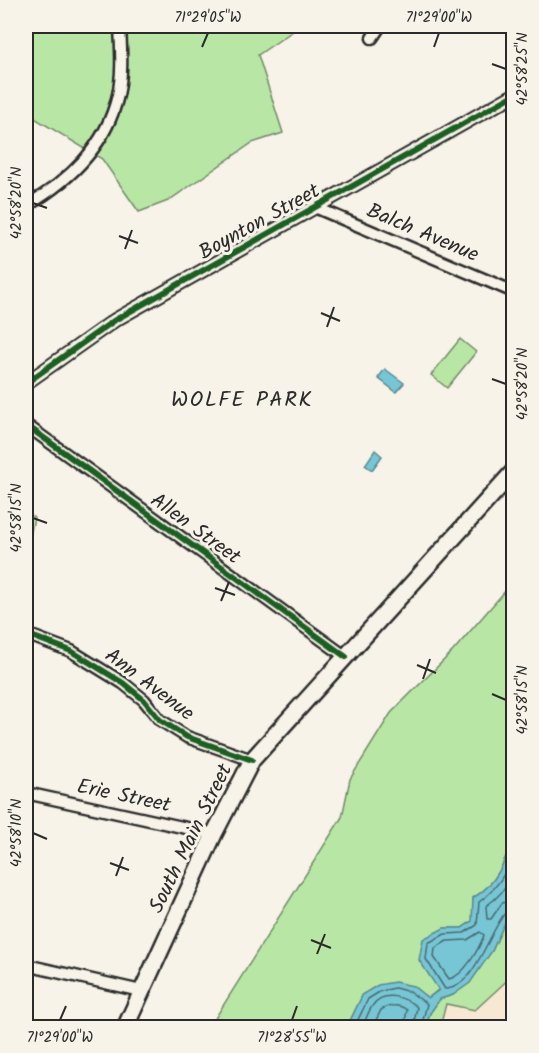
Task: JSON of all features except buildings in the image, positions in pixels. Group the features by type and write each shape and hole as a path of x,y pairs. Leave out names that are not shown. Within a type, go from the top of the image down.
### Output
{"main road":[{"name":"South Main Street","path":"125,1028 214,834 252,760 513,471"}],"street":[{"path":"26,206 48,193 77,169 105,130 113,111 119,86 122,55 120,26"},
{"path":"372,38 380,26"},
{"name":"Boynton Street","path":"26,383 116,320 513,96"},
{"name":"Balch Avenue","path":"317,208 513,292"},
{"name":"Allen Street","path":"26,425 346,657"},
{"name":"Ann Avenue","path":"26,634 71,651 123,683 144,700 160,720 187,737 252,760"},
{"name":"Erie Street","path":"26,793 214,834"},
{"path":"26,965 141,991"}],"shaded area":[{"path":"513,975 513,1027 440,1028 446,1004 475,1010"}],"green space":[{"path":"26,26 300,26 258,55 283,133 252,143 168,201 139,212 102,159 33,117 26,119"},
{"path":"460,339 476,352 447,388 431,375"},
{"path":"26,510 34,518 26,555"},
{"path":"513,582 513,834 507,853 494,879 473,898 473,921 462,928 444,928 439,989 428,998 403,984 382,987 363,994 347,1027 209,1028 342,817 350,779 391,713 453,651"},
{"path":"513,910 513,975 475,1010 446,1004 440,1027 426,1028 430,1013 440,999 453,995 492,951"}],"water":[{"path":"385,369 404,383 396,392 378,378"},
{"path":"375,450 382,456 372,470 365,465"},
{"path":"513,834 513,910 492,951 470,983 453,995 440,999 430,1013 426,1027 347,1027 363,994 378,985 395,982 413,986 428,998 439,990 419,960 423,939 444,928 462,928 472,921 473,898 488,886 499,871"}],"cycle path":[{"path":"26,383 115,320 514,95"},
{"path":"26,425 346,657"},
{"path":"26,634 71,651 123,683 144,700 160,720 187,737 252,760"}],"district":[{"name":"WOLFE PARK","path":"242,398"}]}
